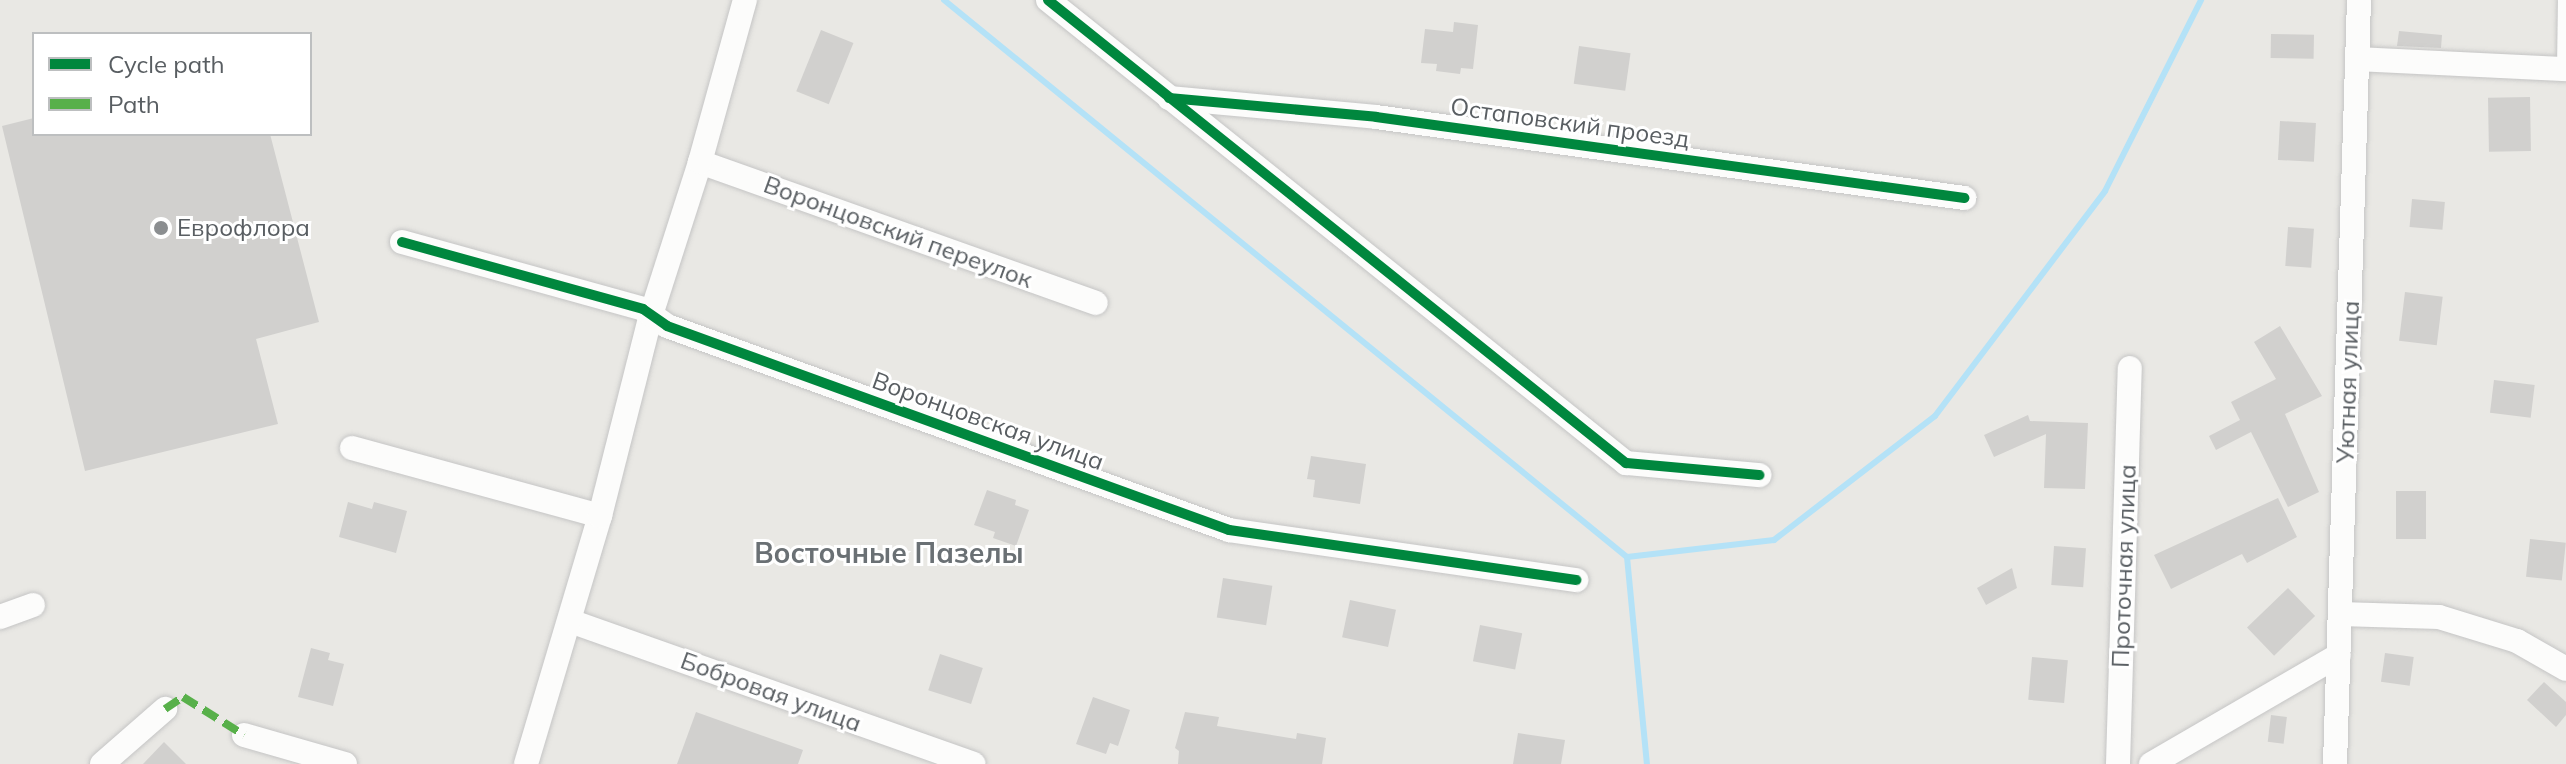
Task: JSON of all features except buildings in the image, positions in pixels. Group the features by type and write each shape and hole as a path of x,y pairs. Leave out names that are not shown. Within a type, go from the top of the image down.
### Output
{"street":[{"path":"526,764 600,516 651,315 700,162 745,0"},
{"path":"1048,0 1626,463 1759,475"},
{"name":"Уютная улица","path":"2335,764 2359,0"},
{"path":"2358,59 2564,69"},
{"name":"Остаповский проезд","path":"1169,98 1376,117 1964,198"},
{"name":"Воронцовский переулок","path":"700,162 1096,303"},
{"name":"Воронцовская улица","path":"402,242 651,315 667,326 1229,530 1576,580"},
{"name":"Проточная улица","path":"2118,764 2130,368"},
{"path":"352,448 600,516"},
{"path":"0,617 33,605"},
{"path":"2340,614 2439,617 2517,641 2566,669"},
{"name":"Бобровая улица","path":"570,621 973,764"},
{"path":"2151,764 2339,655"},
{"path":"107,758 165,709"},
{"path":"244,735 345,764"}],"lane":[{"path":"2564,0 2564,69"}],"waterway":[{"path":"944,0 1627,557 1647,764"},
{"path":"1627,557 1774,540 1935,416 2105,191 2201,0"}],"marked path":[{"path":"165,709 183,697 244,735"}],"cycle path":[{"path":"1048,0 1626,463 1759,475"},
{"path":"1169,98 1376,117 1964,198"},
{"path":"402,242 643,309 667,326 1229,530 1576,580"}],"place":[{"name":"Еврофлора","path":"161,228"}],"district":[{"name":"Восточные Пазелы","path":"889,553"}]}
